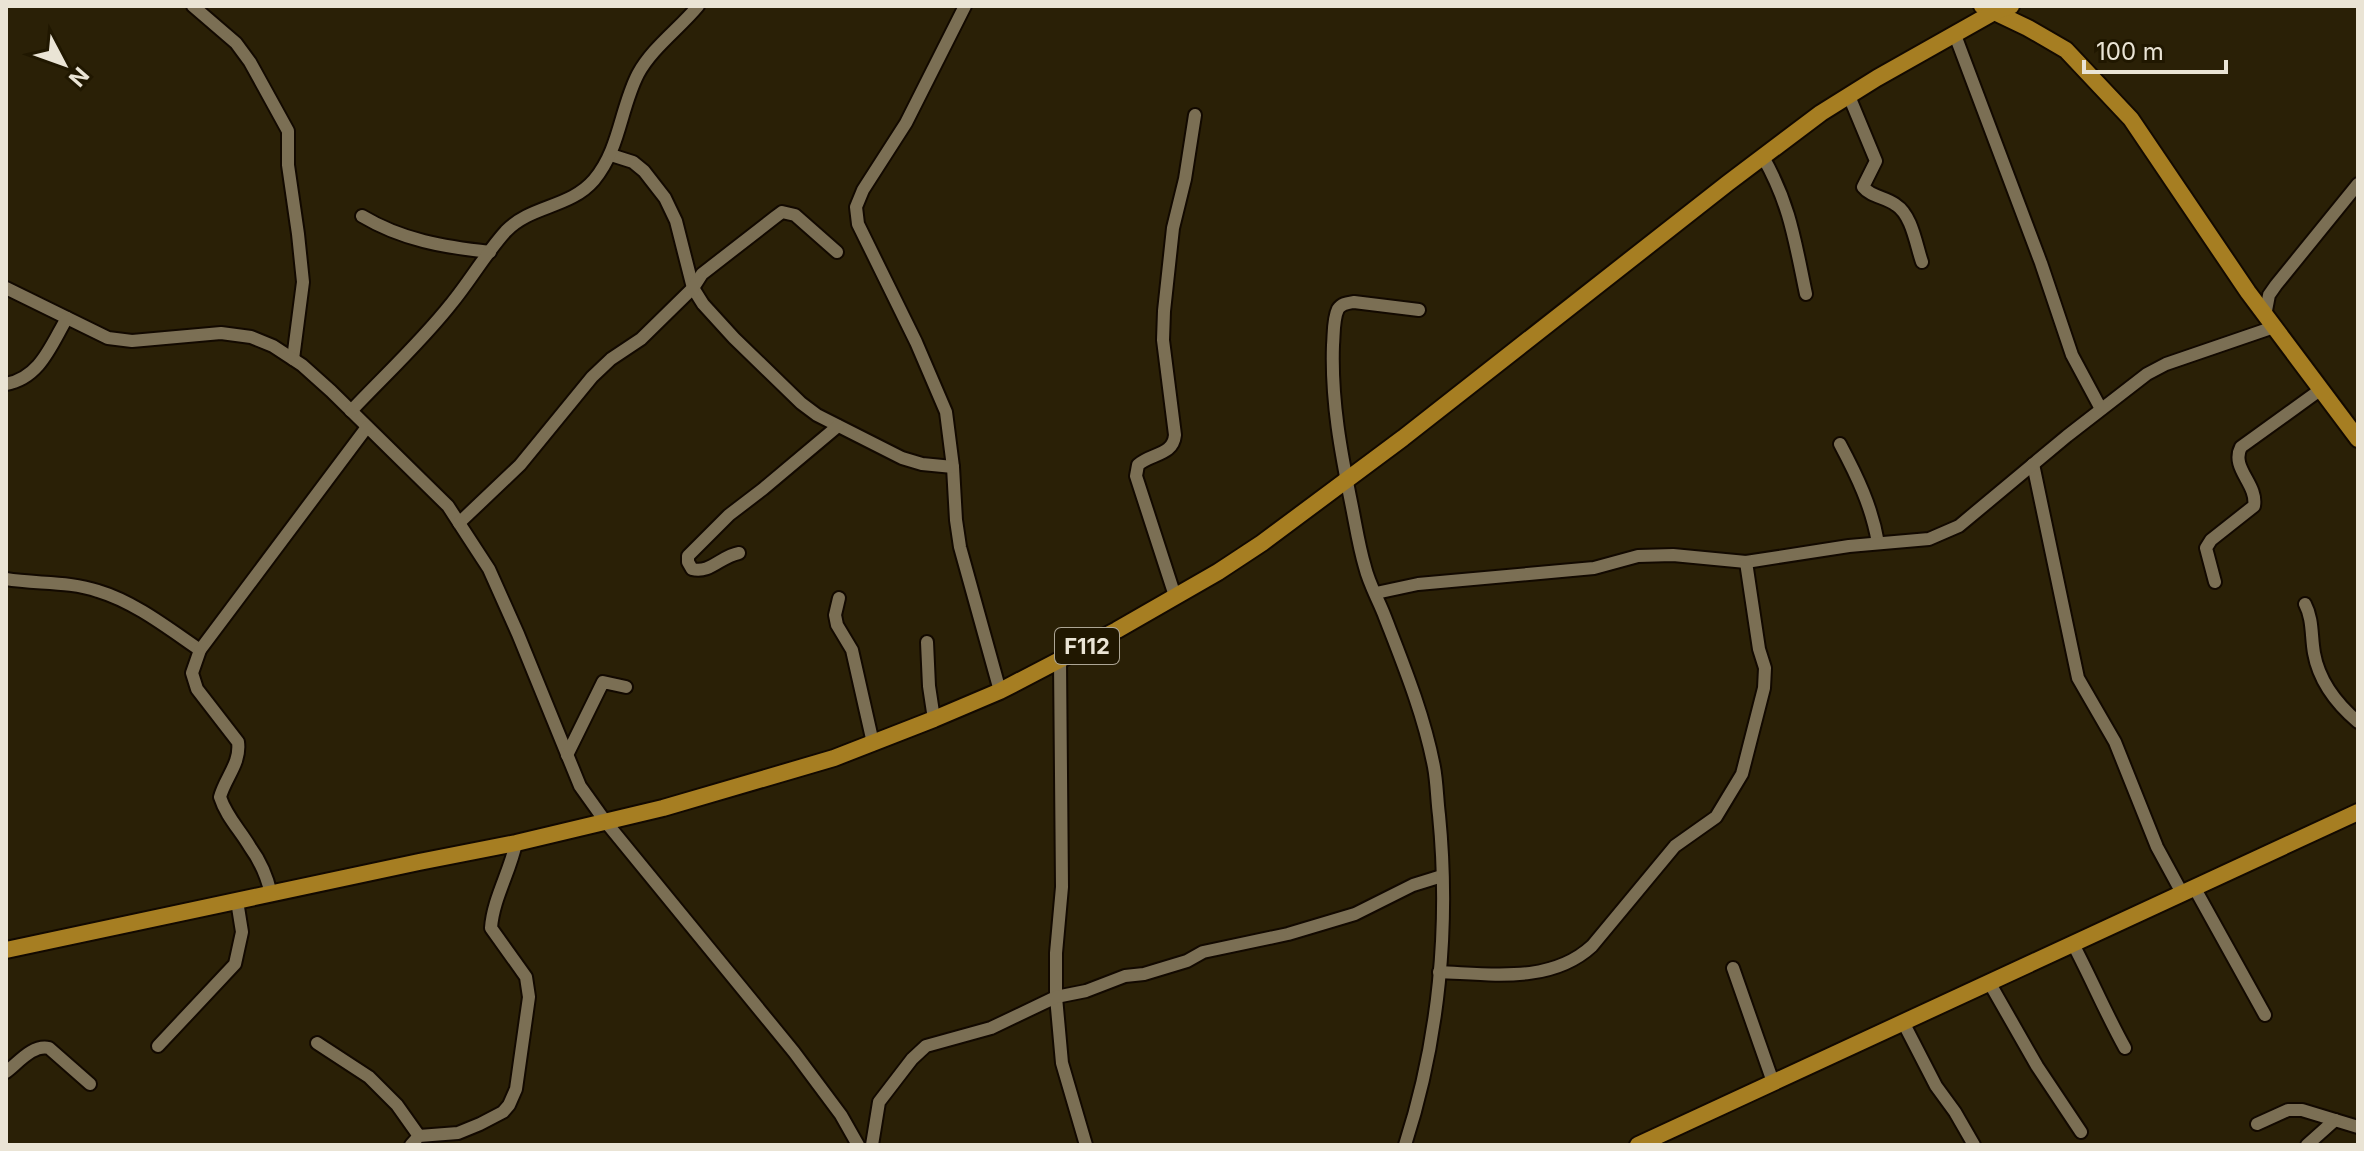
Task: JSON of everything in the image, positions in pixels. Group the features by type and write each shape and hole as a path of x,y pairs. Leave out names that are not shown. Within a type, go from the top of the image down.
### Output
{"main road":[{"name":"F112","path":"6,950 516,843 663,808 834,758 1000,691 1060,661 1262,543 1347,481 1821,113 1955,35 1988,9 2011,6"},
{"path":"1988,9 2066,50 2122,109 2270,322 2358,439"},
{"path":"1638,1145 1666,1139 1773,1082 2358,812"}],"street":[{"path":"193,6 236,43 288,131 289,173 302,274 293,359"},
{"path":"351,411 449,306 507,231 522,218 583,192 611,155 637,76 646,62 698,6"},
{"path":"965,6 906,123 872,173 856,207 858,224 916,342 946,412 960,547 1000,691"},
{"path":"1955,35 2041,263 2072,355 2101,409"},
{"path":"1849,96 1876,161 1863,187 1900,208 1922,262"},
{"path":"1175,596 1136,476 1138,465 1144,459 1166,452 1174,443 1163,340 1164,311 1173,228 1185,179 1195,115"},
{"path":"611,155 633,162 665,198 676,221 693,288 703,304 801,403 817,415 902,458 922,464 953,467"},
{"path":"1763,157 1777,180 1787,206 1806,294"},
{"path":"1376,593 1418,584 1594,568 1638,556 1673,555 1746,562 1849,546 1929,539 1950,531 2147,374 2270,322 2269,295 2358,184"},
{"path":"459,523 520,465 592,377 611,359 641,339 693,288 702,274 782,212 795,215 837,252"},
{"path":"362,216 378,226 422,242 490,252"},
{"path":"6,288 108,338 132,341 221,333 251,337 273,346 331,391 448,506 489,569 580,786 605,821 794,1052 841,1115 858,1145"},
{"path":"1405,1145 1431,1042 1443,912 1441,841 1434,768 1411,683 1365,569 1333,403 1332,372 1334,328 1338,309 1344,304 1354,302 1419,310"},
{"path":"6,384 26,378 37,368 67,318"},
{"path":"2215,582 2206,548 2211,540 2254,506 2253,492 2237,454 2241,447 2320,390"},
{"path":"739,553 700,571 692,569 688,562 688,556 729,515 838,426"},
{"path":"271,894 262,866 224,809 220,797 235,765 238,742 197,689 192,673 200,650 367,427"},
{"path":"1840,444 1868,500 1878,543"},
{"path":"2033,464 2078,678 2115,742 2157,847 2188,890 2265,1015"},
{"path":"1439,972 1521,975 1582,956 1675,846 1716,817 1742,774 1764,688 1765,668 1756,634 1746,562"},
{"path":"6,579 99,591 164,626 200,650"},
{"path":"839,598 835,615 837,625 852,650 873,743"},
{"path":"2305,604 2310,613 2315,657 2334,699 2358,722"},
{"path":"927,642 934,719"},
{"path":"1060,661 1062,887 1056,997 1062,1063 1086,1145"},
{"path":"567,755 600,685 603,682 626,687"},
{"path":"317,1043 369,1077 397,1105 415,1141 458,1133 503,1112 516,1089 529,997 526,977 491,928 492,915 513,860 516,843"},
{"path":"872,1145 879,1102 922,1049 931,1044 991,1028 1056,997 1187,961 1203,952 1322,925 1355,914 1413,885 1442,876"},
{"path":"158,1046 235,964 242,932 237,901"},
{"path":"2073,944 2125,1048"},
{"path":"1733,968 1773,1082"},
{"path":"1989,982 2037,1066 2081,1132"},
{"path":"1903,1022 1936,1086 1974,1145"},
{"path":"6,1072 43,1046 90,1084"},
{"path":"2257,1124 2288,1110 2302,1110 2358,1127"},
{"path":"2307,1145 2335,1120"}]}
